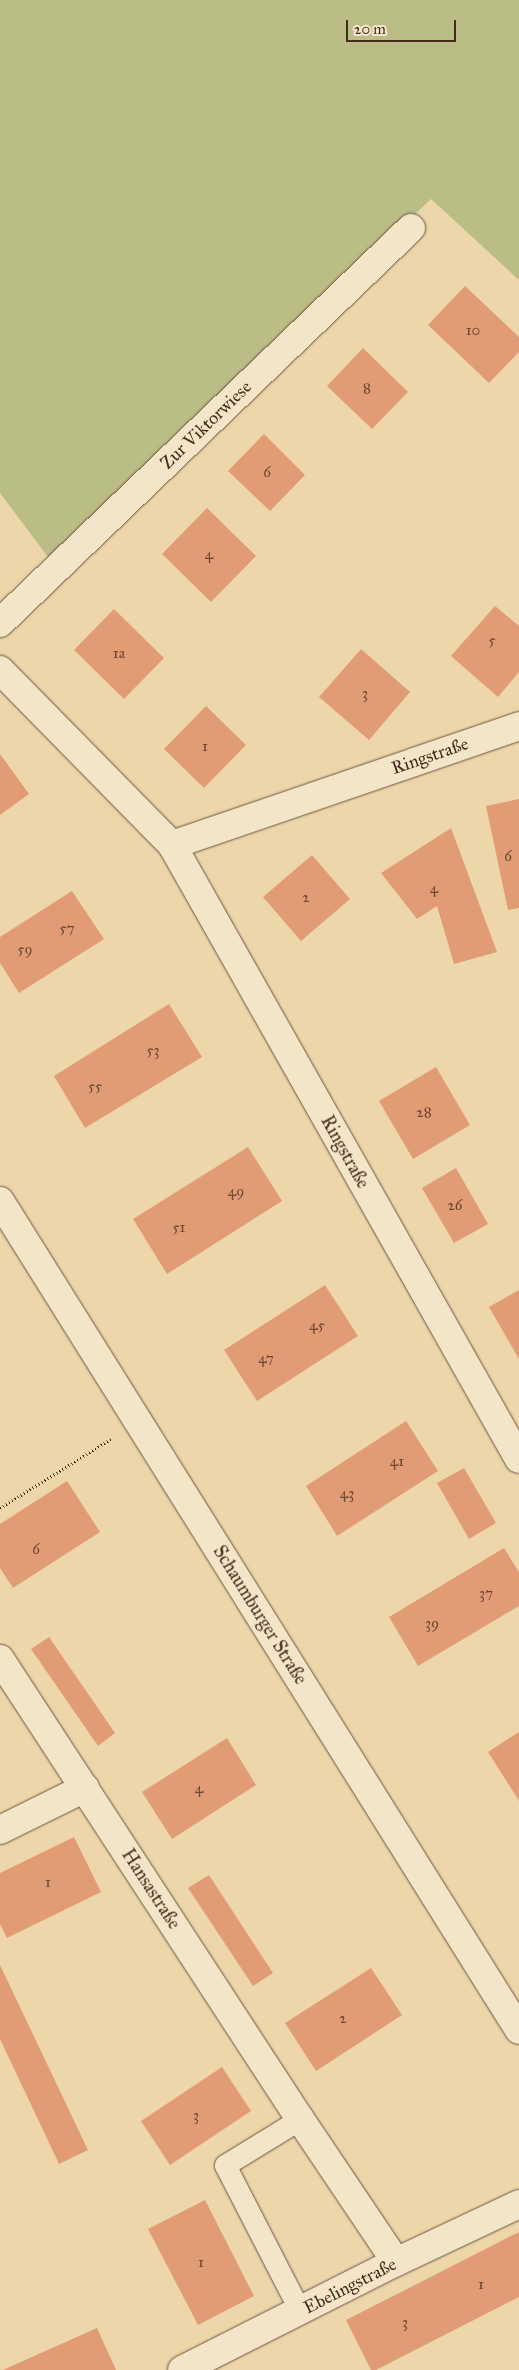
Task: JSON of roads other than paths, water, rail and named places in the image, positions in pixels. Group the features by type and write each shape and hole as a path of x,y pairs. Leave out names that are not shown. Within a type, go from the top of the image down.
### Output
{"street":[{"name":"Zur Viktorwiese","path":"0,623 411,228"},
{"name":"Ringstraße","path":"0,670 172,844 519,1459"},
{"name":"Ringstraße","path":"172,844 519,726"},
{"name":"Schaumburger Straße","path":"0,1201 519,2030"},
{"name":"Hansastraße","path":"0,1660 86,1788 300,2119 396,2262"},
{"path":"0,1830 86,1788"},
{"name":"Ebelingstraße","path":"182,2370 396,2262 519,2204"}],"lane":[{"path":"300,2119 225,2165 300,2311"}]}
